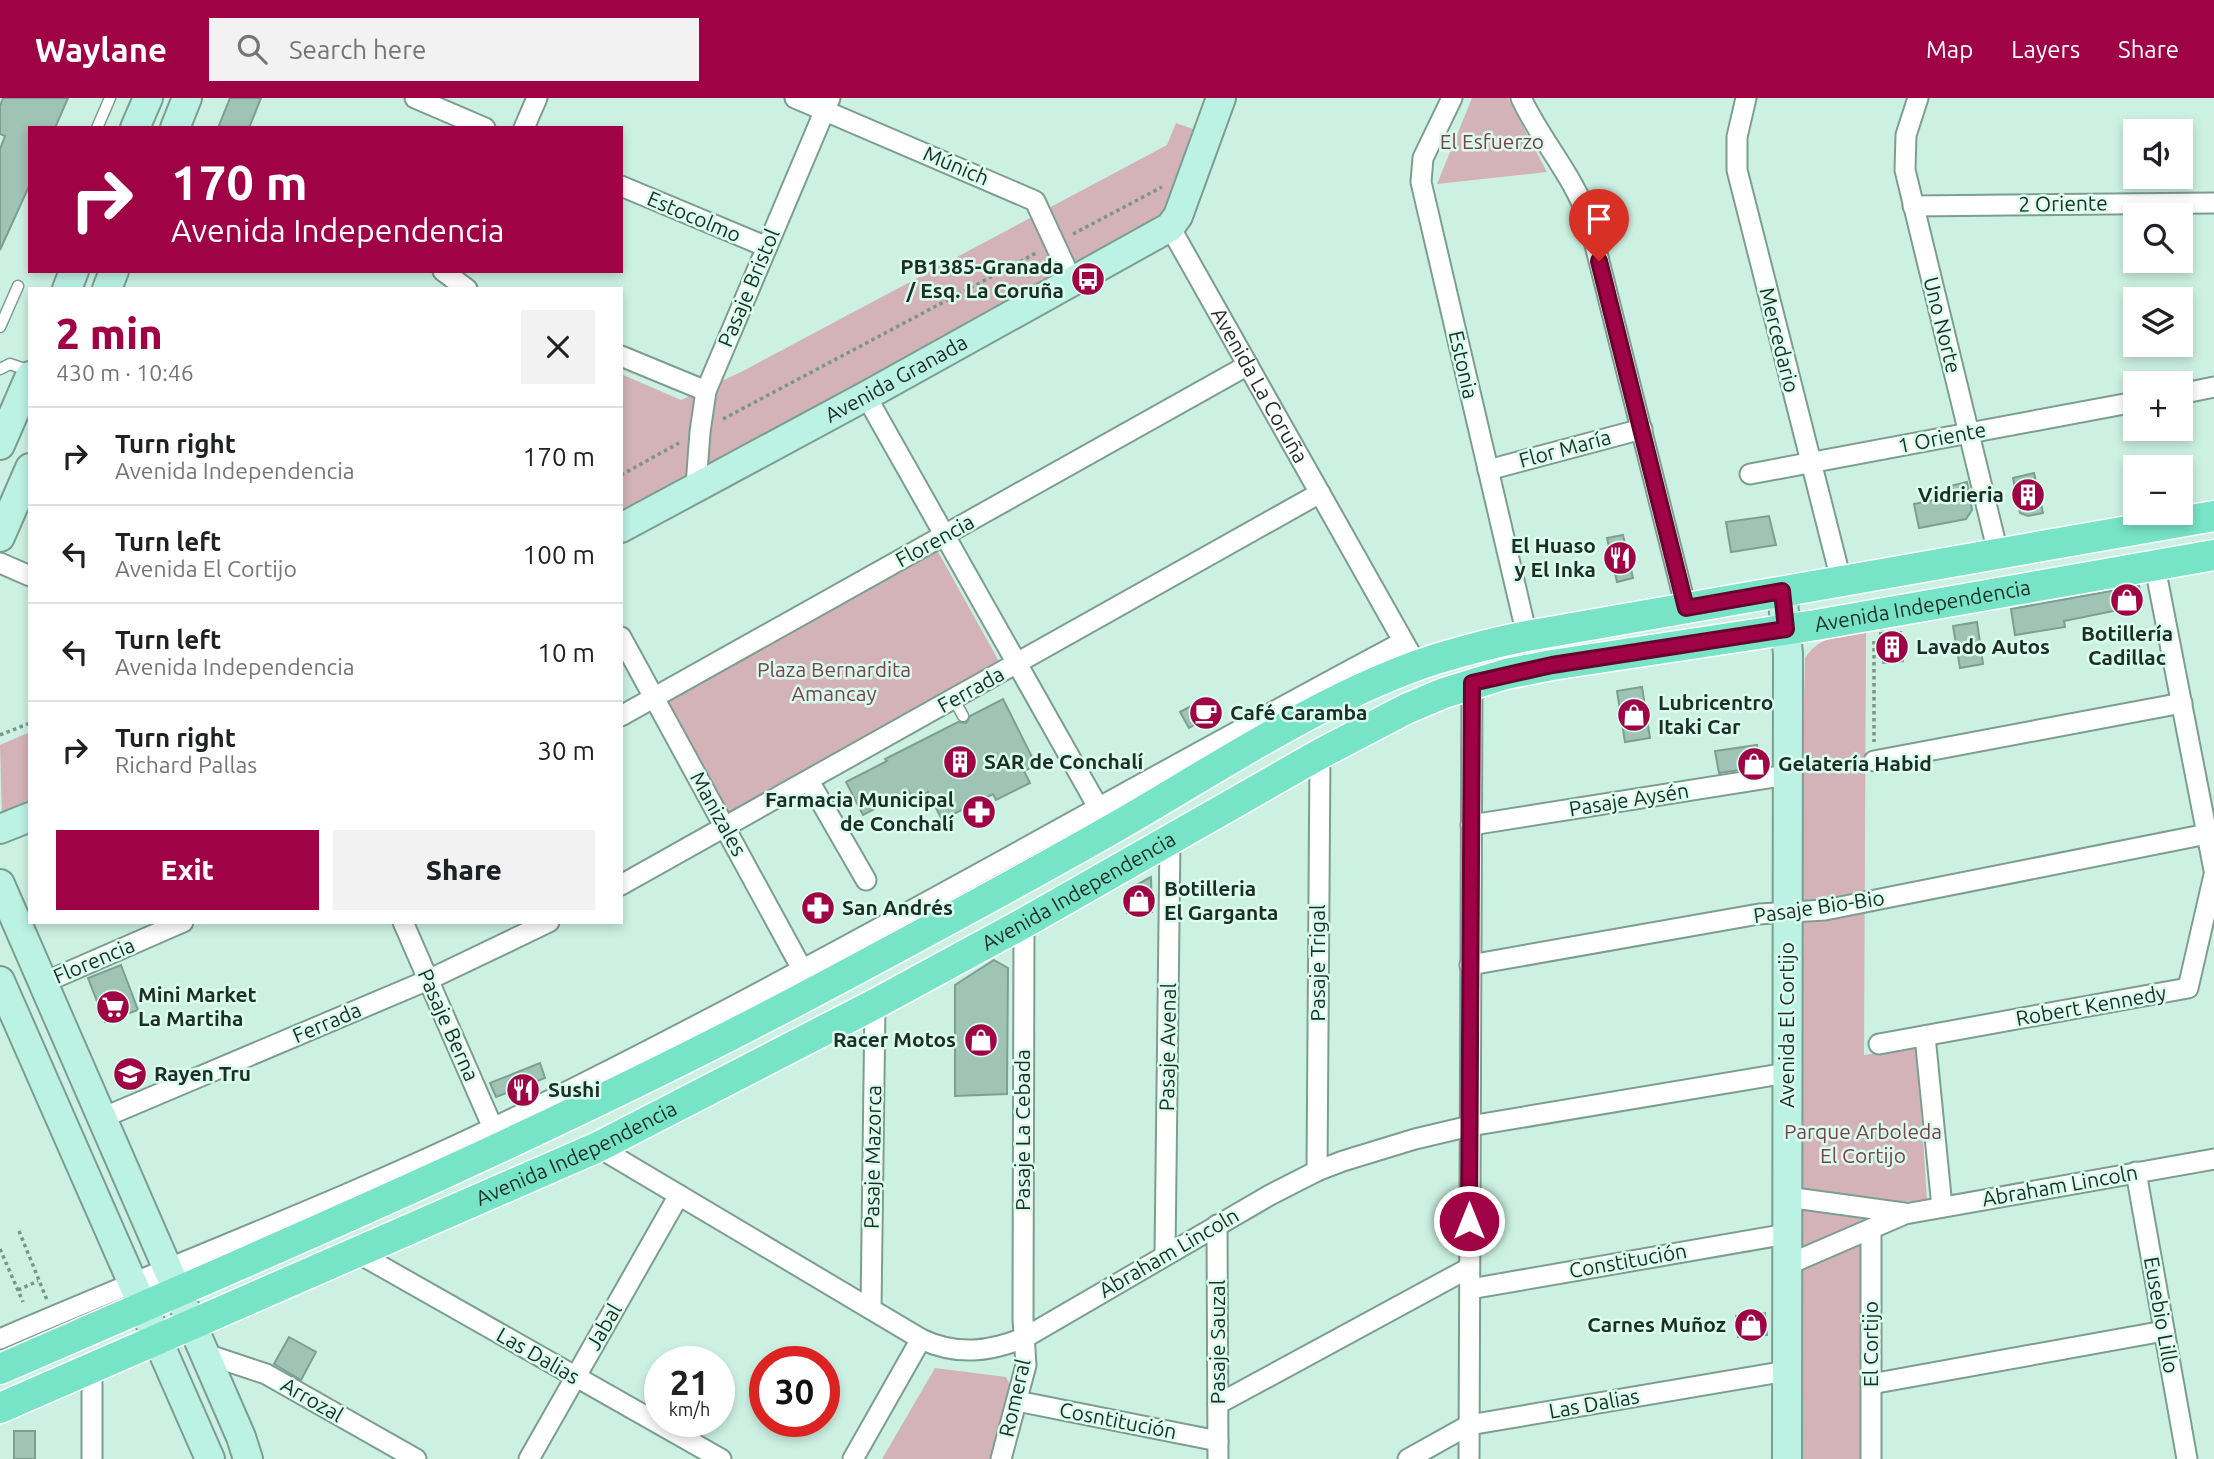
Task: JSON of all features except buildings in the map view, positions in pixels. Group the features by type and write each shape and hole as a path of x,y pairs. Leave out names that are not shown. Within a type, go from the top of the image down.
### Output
{"main road":[{"name":"Avenida Independencia","path":"0,1369 139,1294 369,1208 505,1146 712,1045 808,980 1116,827 1306,718 1369,687 1410,654 1486,644 2214,516"},
{"name":"Avenida Independencia","path":"0,1408 598,1147 875,1004 1024,923 1320,754 1416,705 1472,683 1552,665 1874,615 2214,555"}],"street":[{"path":"136,126 148,98"},
{"path":"175,126 187,98"},
{"path":"415,98 480,126"},
{"path":"525,126 537,98"},
{"name":"Múnich","path":"795,98 828,104 1028,196 1039,206 1072,281"},
{"name":"Estonia","path":"1452,98 1423,158 1421,182 1527,636"},
{"path":"1521,98 1584,206 1686,608"},
{"name":"Mercedario","path":"1746,98 1737,137 1737,170 1840,580"},
{"name":"Uno Norte","path":"1918,98 1906,135 1905,170 1998,552"},
{"path":"1170,227 1178,216 1195,170 1216,100"},
{"name":"Pasaje Bristol","path":"696,486 706,391 828,104"},
{"name":"Estocolmo","path":"623,187 767,247"},
{"name":"2 Oriente","path":"1913,206 2214,203"},
{"name":"Avenida Granada","path":"623,527 1170,227"},
{"name":"Avenida La Coruña","path":"1170,227 1410,654"},
{"path":"623,356 706,391"},
{"name":"Florencia","path":"623,715 1248,365"},
{"path":"0,445 28,379"},
{"path":"2193,391 2214,387"},
{"path":"866,396 1098,807"},
{"name":"1 Oriente","path":"1750,474 2123,404"},
{"name":"Flor María","path":"1488,470 1642,429"},
{"path":"0,537 28,473"},
{"name":"Ferrada","path":"623,884 809,781 959,708 1018,663 1320,494"},
{"path":"0,562 28,575"},
{"path":"2155,567 2214,873"},
{"name":"Avenida El Cortijo","path":"1782,591 1786,629 1787,775 1787,1459"},
{"name":"Manizales","path":"623,641 808,980"},
{"name":"Avenida Independencia","path":"172,1280 808,980 1098,807 1410,654"},
{"path":"1469,1459 1472,683"},
{"path":"1874,761 2182,703"},
{"name":"Pasaje Trigal","path":"1317,1171 1320,754"},
{"name":"Pasaje Aysén","path":"1471,825 1787,775"},
{"path":"809,781 866,880"},
{"path":"0,830 28,818"},
{"name":"Pasaje Bio-Bio","path":"1471,965 1759,914 1825,910 2207,834"},
{"name":"Pasaje Avenal","path":"1166,1254 1170,840"},
{"name":"Robert Kennedy","path":"1879,1044 2188,988 2214,873"},
{"path":"0,884 241,1437 248,1459"},
{"name":"Pasaje La Cebada","path":"1024,923 1023,1319 1026,1337"},
{"name":"Florencia","path":"43,983 178,924"},
{"name":"Pasaje Berna","path":"404,924 493,1128"},
{"name":"Ferrada","path":"102,1118 428,980 545,924"},
{"path":"0,981 210,1459"},
{"name":"Pasaje Mazorca","path":"871,1309 875,1004"},
{"path":"1924,1036 1942,1207"},
{"name":"Abraham Lincoln","path":"598,1147 921,1339 945,1349 966,1351 993,1348 1026,1337 1166,1254 1317,1171 1369,1152 1470,1126 1787,1073"},
{"path":"53,1102 65,1085 77,1083 88,1086"},
{"name":"Abraham Lincoln","path":"1787,1265 1905,1213 2214,1159"},
{"name":"Eusebio Lillo","path":"2136,1172 2187,1459"},
{"name":"Jabal","path":"529,1459 679,1195"},
{"name":"Abraham Lincoln","path":"1787,1197 1905,1213"},
{"name":"Pasaje Sauzal","path":"1217,1226 1218,1450"},
{"name":"El Cortijo","path":"1871,1229 1871,1459"},
{"name":"Constitución","path":"1470,1289 1787,1234"},
{"name":"Las Dalias","path":"356,1252 721,1459"},
{"path":"1218,1404 1469,1268"},
{"name":"Avenida Independencia","path":"0,1339 53,1316 139,1294"},
{"path":"1871,1384 2164,1331"},
{"name":"Romeral","path":"1001,1459 1026,1365 1026,1337"},
{"path":"853,1459 921,1339"},
{"name":"Arrozal","path":"203,1353 266,1374 416,1459"},
{"path":"92,1367 92,1459"},
{"name":"Las Dalias","path":"1408,1459 1469,1425 1787,1371"},
{"name":"Cosntitución","path":"1017,1401 1218,1450"}],"lane":[{"path":"98,126 110,98"},
{"path":"0,327 18,286"},
{"path":"0,369 10,364 28,373"}],"path":[{"path":"623,474 781,387 1195,170"},
{"path":"1874,615 1874,761"},
{"path":"0,735 28,724"},
{"path":"19,1231 53,1316"},
{"path":"0,1249 23,1303"},
{"path":"18,1290 39,1281"}],"green space":[{"name":"El Esfuerzo","path":"1472,98 1508,98 1547,172 1437,184"},
{"path":"1176,123 1193,129 1163,220 623,520 623,375 681,400 743,371 1167,145"},
{"name":"Plaza Bernardita Amancay","path":"937,550 1000,663 730,814 668,701"},
{"name":"Parque Arboleda El Cortijo","path":"1866,631 1864,1055 1917,1047 1927,1200 1873,1204 1869,1459 1803,1459 1802,797 1805,658 1824,641"},
{"path":"28,733 28,807 2,818 0,745"},
{"path":"935,1368 1006,1377 1011,1387 990,1459 882,1459"}],"place":[{"name":"PB1385-Granada / Esq. La Coruña","path":"1088,279"},
{"name":"Vidrieria","path":"2028,495"},
{"name":"El Huaso y El Inka","path":"1620,558"},
{"name":"Botillería Cadillac","path":"2127,600"},
{"name":"Lavado Autos","path":"1892,647"},
{"name":"Café Caramba","path":"1206,713"},
{"name":"Lubricentro Itaki Car","path":"1634,715"},
{"name":"SAR de Conchalí","path":"960,762"},
{"name":"Gelatería Habid","path":"1754,764"},
{"name":"Farmacia Municipal de Conchalí","path":"979,812"},
{"name":"Botilleria El Garganta","path":"1139,901"},
{"name":"San Andrés","path":"818,908"},
{"name":"Mini Market La Martiha","path":"113,1007"},
{"name":"Racer Motos","path":"981,1040"},
{"name":"Rayen Tru","path":"130,1074"},
{"name":"Sushi","path":"523,1090"},
{"name":"Carnes Muñoz","path":"1751,1325"}],"route":[{"path":"1469,1221 1472,683 1552,665 1786,629 1782,591 1686,608 1599,261"}]}
